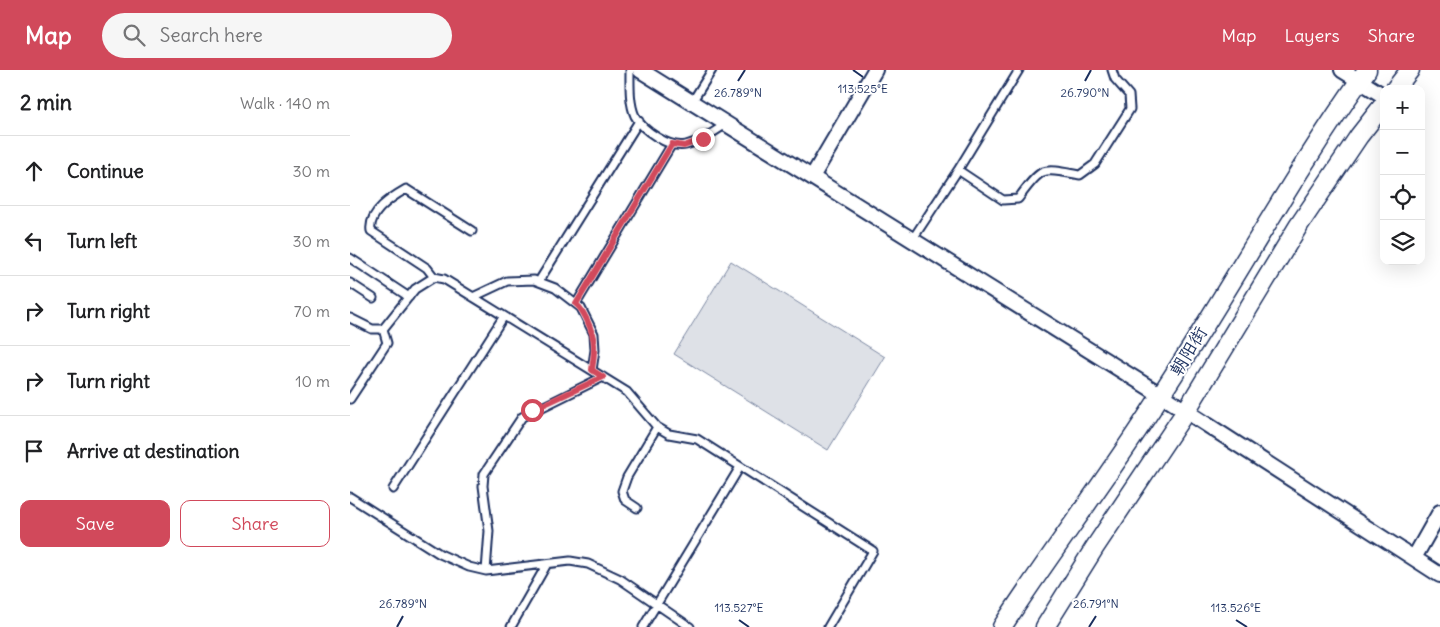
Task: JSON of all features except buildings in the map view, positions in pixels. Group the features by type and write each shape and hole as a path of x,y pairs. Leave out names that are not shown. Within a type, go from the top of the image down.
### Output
{"street":[{"path":"640,70 1161,395 1440,575"},
{"path":"812,177 875,70"},
{"path":"1342,70 1363,75 1380,92"},
{"path":"1398,85 1410,70"},
{"name":"朝阳街","path":"1002,627 1109,474 1161,395 1270,218 1363,75"},
{"name":"朝阳街","path":"1044,627 1186,411 1299,225 1359,136 1380,109"},
{"path":"1414,558 1440,512"}],"lane":[{"path":"630,70 630,91 635,115 643,127 662,141 684,146 703,139 726,124"},
{"path":"692,102 712,70"},
{"path":"912,240 958,170 1018,70"},
{"path":"958,170 1003,200 1018,199 1029,185 1044,172 1059,171 1080,175 1094,164 1130,109 1129,96 1115,79 1112,70"},
{"path":"539,281 639,121"},
{"path":"576,304 672,144"},
{"path":"472,231 406,189 390,198 370,225 372,232 427,268 434,277 444,279 627,392 657,427 669,434 697,439 873,551 828,627"},
{"path":"350,258 410,296"},
{"path":"383,329 415,289 434,277"},
{"path":"473,297 506,281 534,280 555,288 581,308 594,334 595,350 592,370"},
{"path":"350,282 373,298"},
{"path":"393,489 504,316"},
{"path":"350,318 372,329 383,329"},
{"path":"350,399 387,343 383,329"},
{"path":"486,571 490,531 483,486 484,474 522,417 532,410 603,377"},
{"path":"637,508 625,500 622,491 627,477 657,427"},
{"path":"643,627 740,467"},
{"path":"350,497 440,554 468,567 486,571 570,561 588,564 620,579 690,627"},
{"path":"511,627 547,564"}],"shaded area":[{"path":"731,261 885,357 828,450 674,354"}],"route":[{"path":"532,410 603,377 592,370 595,350 594,334 581,308 576,304 672,144 684,146 703,139"}]}
